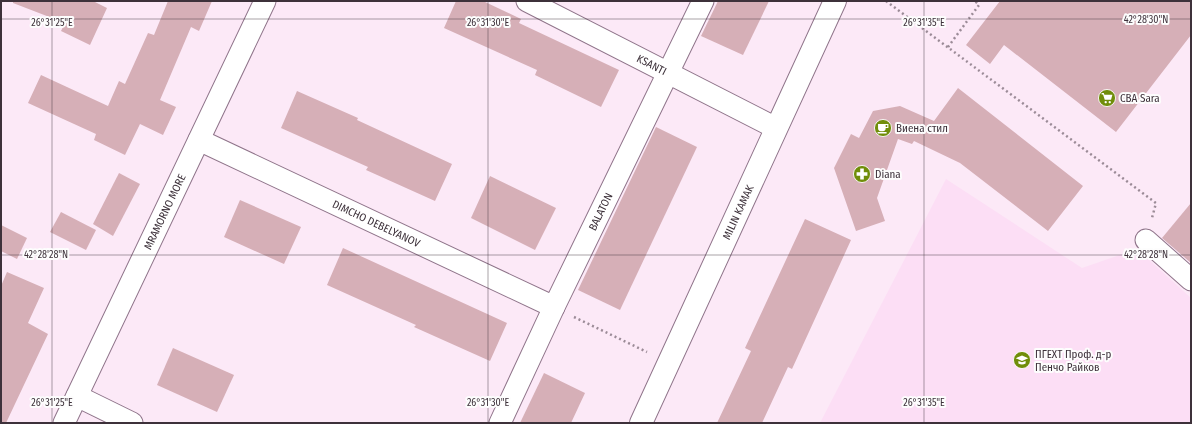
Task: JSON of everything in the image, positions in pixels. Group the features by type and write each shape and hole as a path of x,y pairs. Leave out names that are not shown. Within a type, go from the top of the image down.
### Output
{"street":[{"name":"MRAMORNO MORE","path":"64,423 265,1"},
{"name":"KSANTI","path":"527,1 776,128"},
{"name":"BALATON","path":"500,423 554,307 703,1"},
{"name":"MILIN KAMAK","path":"641,423 835,1"},
{"name":"DIMCHO DEBELYANOV","path":"199,140 554,307"},
{"path":"1146,240 1191,280"},
{"path":"77,396 132,423"}],"path":[{"path":"886,1 1156,203 1146,240"},
{"path":"948,47 980,5 975,1"},
{"path":"554,307 669,363"}],"shaded area":[{"name":"ПГЕХТ Проф. д-р Пенчо Райков","path":"946,179 1082,268 1137,249 1191,298 1191,423 820,423"}],"building":[{"path":"13,1 93,1 107,8 90,45 61,31 65,23 13,3"},
{"path":"168,1 212,1 199,31 191,27 160,100 176,107 163,135 140,124 125,155 94,140 96,134 28,103 41,75 108,106 119,81 125,84 148,33 154,35"},
{"path":"456,1 483,1 521,19 519,23 619,70 601,107 535,75 537,70 444,28"},
{"path":"718,1 769,1 743,55 701,36"},
{"name":"CBA Sara","path":"1000,1 1191,1 1191,35 1116,132 1004,45 990,64 966,45"},
{"path":"958,88 1083,186 1048,231 960,163 914,141 912,144 898,139 877,198 885,221 856,231 834,168 851,134 859,138 873,111 900,106 934,121"},
{"path":"297,91 358,118 357,120 452,164 435,201 366,170 368,167 281,128"},
{"path":"656,127 697,147 620,310 578,290"},
{"path":"119,173 140,184 113,236 93,224"},
{"path":"490,176 556,208 535,250 471,218"},
{"path":"240,200 301,227 284,264 224,237"},
{"path":"1191,203 1191,263 1162,238"},
{"path":"61,212 96,230 86,250 50,232"},
{"path":"805,219 851,240 792,369 788,367 762,423 717,423 751,351 745,348"},
{"path":"1,225 27,238 17,259 1,251"},
{"path":"343,248 507,323 490,361 414,327 416,325 327,285"},
{"path":"7,272 44,288 28,323 48,334 6,423 1,423 1,286"},
{"path":"173,348 234,375 217,412 157,385"},
{"path":"544,373 585,393 571,423 520,423"}],"place":[{"name":"CBA Sara","path":"1107,98"},
{"name":"Виена стил","path":"883,128"},
{"name":"Diana","path":"862,174"},
{"name":"ПГЕХТ Проф. д-р Пенчо Райков","path":"1022,360"}]}
